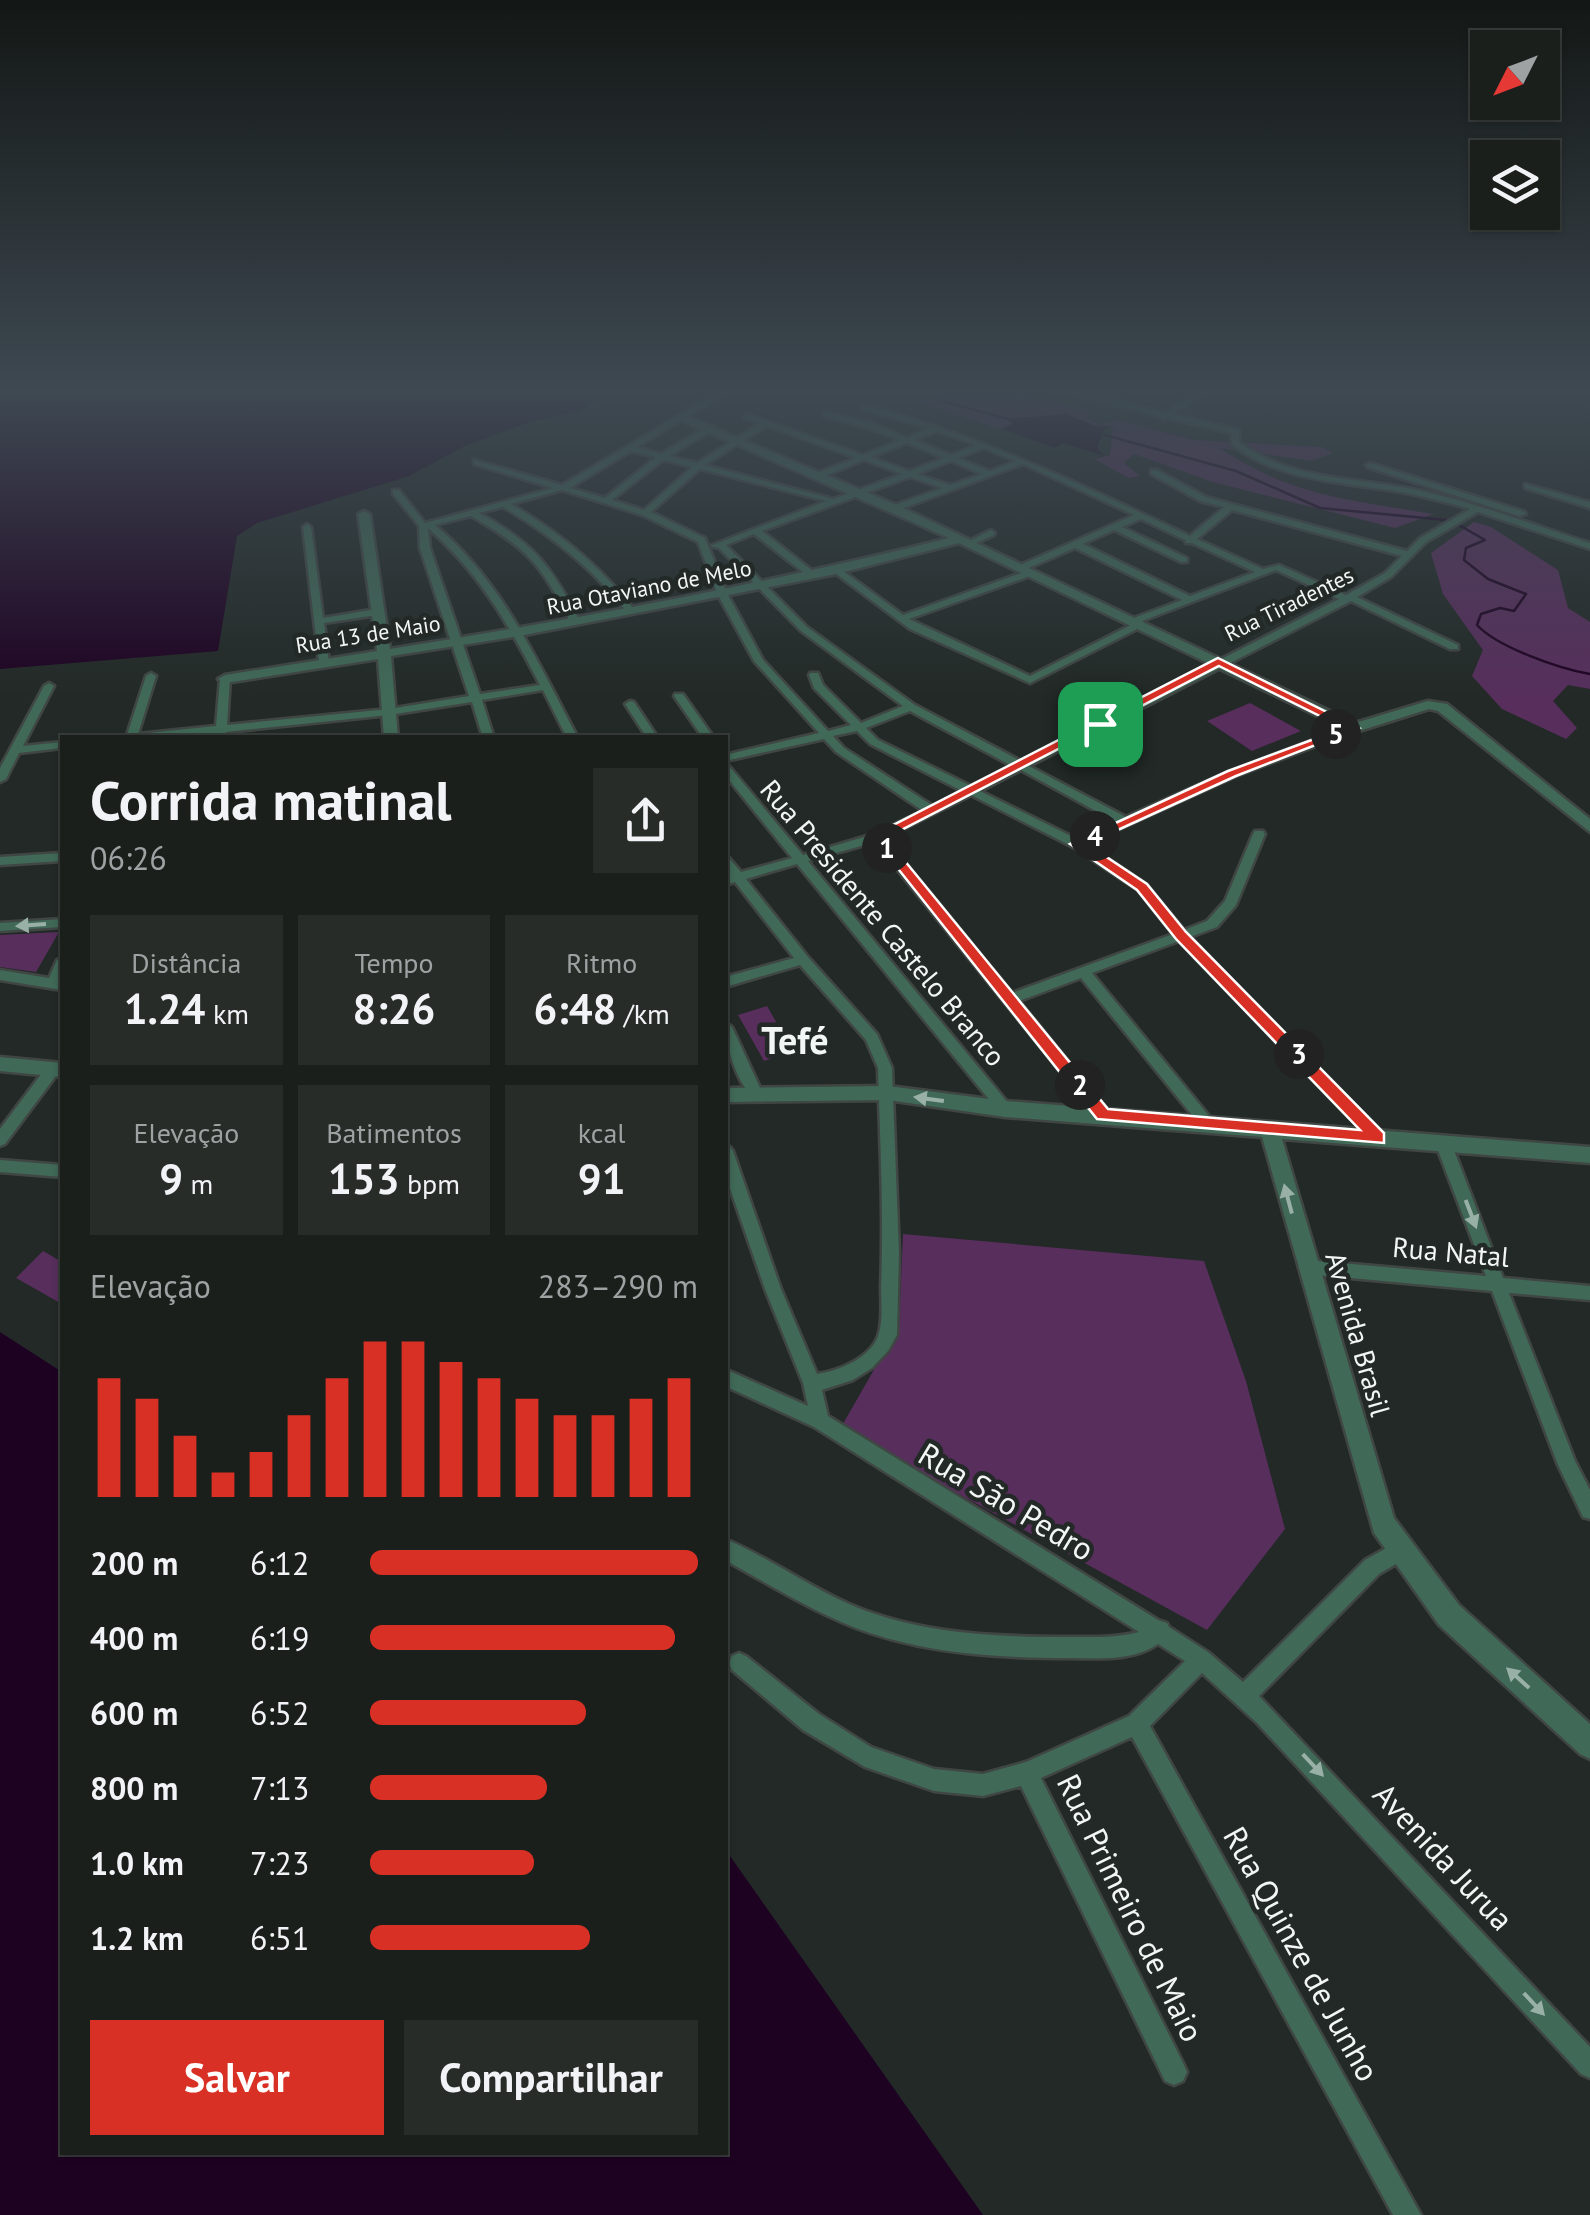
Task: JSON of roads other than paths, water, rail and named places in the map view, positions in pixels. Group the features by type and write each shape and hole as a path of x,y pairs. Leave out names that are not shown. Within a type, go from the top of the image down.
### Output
{"street":[{"path":"397,493 426,525 470,558 519,632 571,735"},
{"path":"426,525 544,493"},
{"path":"584,493 645,513 702,540 722,593 759,661 825,735 932,811"},
{"path":"606,501 616,493"},
{"path":"645,513 667,493"},
{"path":"805,493 830,500"},
{"path":"706,547 721,545 830,500 856,493"},
{"path":"864,493 1354,728"},
{"path":"895,508 934,493"},
{"path":"1091,493 1260,571"},
{"path":"1188,493 1406,554"},
{"path":"1409,493 1443,500 1590,546"},
{"path":"1443,500 1453,493"},
{"path":"1463,493 1550,523"},
{"path":"1551,493 1590,506"},
{"path":"506,505 548,528 609,582 630,610"},
{"path":"1190,540 1231,506"},
{"name":"Rua Tiradentes","path":"730,880 802,862 878,836 932,811 1017,764 1349,598 1388,575 1406,554 1476,510"},
{"path":"364,514 384,652 391,735"},
{"path":"474,514 518,537 534,552 575,621"},
{"path":"904,618 1025,570 1140,516"},
{"path":"426,525 425,548 459,639 488,735"},
{"path":"307,527 324,662"},
{"path":"1114,528 1184,560"},
{"path":"757,532 811,574"},
{"path":"965,541 992,534"},
{"name":"Rua Otaviano de Melo","path":"519,632 965,541"},
{"path":"1075,544 1186,598"},
{"path":"721,545 804,629 911,707 1126,822"},
{"path":"836,570 913,627 1030,680 1186,598 1260,571 1282,568 1454,646"},
{"path":"320,621 377,612"},
{"name":"Rua 13 de Maio","path":"225,679 519,632"},
{"path":"814,675 818,686 874,742 1077,844 1142,887 1181,935 1378,1138"},
{"path":"133,735 151,676"},
{"path":"220,733 225,679"},
{"path":"0,778 50,686"},
{"path":"185,735 388,712 544,687"},
{"path":"679,696 706,735"},
{"path":"630,704 651,735"},
{"path":"1077,844 1232,774 1354,728 1437,705 1456,714 1590,826"},
{"path":"728,757 859,728 911,707"},
{"path":"18,750 60,745"},
{"name":"Rua Presidente Castelo Branco","path":"728,772 1004,1110"},
{"path":"1010,999 1212,924 1224,914 1258,834"},
{"path":"878,836 1103,1114"},
{"path":"0,861 60,857"},
{"path":"730,880 872,1038 884,1068 888,1093 888,1335 865,1364 828,1382 812,1383"},
{"path":"0,927 60,922"},
{"path":"728,981 803,960"},
{"path":"1083,971 1209,1126"},
{"path":"0,975 58,984"},
{"path":"728,1034 755,1092"},
{"path":"0,1064 58,1070"},
{"path":"0,1140 58,1070"},
{"path":"728,1094 888,1093 1004,1110 1103,1114 1209,1126 1590,1155"},
{"name":"Avenida Brasil","path":"1270,1131 1383,1524 1449,1615 1590,1744"},
{"path":"1444,1145 1567,1465 1590,1510"},
{"path":"0,1166 60,1171"},
{"path":"729,1175 812,1383 820,1421"},
{"name":"Rua Natal","path":"1307,1267 1590,1293"},
{"name":"Rua São Pedro","path":"728,1378 820,1421 1160,1630 1245,1695"},
{"path":"1245,1695 1372,1568 1399,1551"},
{"path":"728,1552 838,1609 890,1629 934,1638 1053,1648 1122,1647 1144,1641 1160,1630"},
{"path":"739,1663 812,1722 866,1756 934,1780 982,1785 1027,1773 1138,1724 1201,1659"},
{"name":"Avenida Jurua","path":"1245,1695 1590,2065"},
{"name":"Rua Quinze de Junho","path":"1138,1724 1408,2215"},
{"name":"Rua Primeiro de Maio","path":"1027,1773 1174,2072"}],"waterway":[{"path":"1287,493 1320,508 1446,520"},
{"path":"1459,525 1485,540 1466,548 1464,560 1488,579 1526,594 1514,611 1500,608 1481,614 1477,625 1530,656 1590,674"}],"district":[{"name":"Tefé","path":"795,1041"}]}
